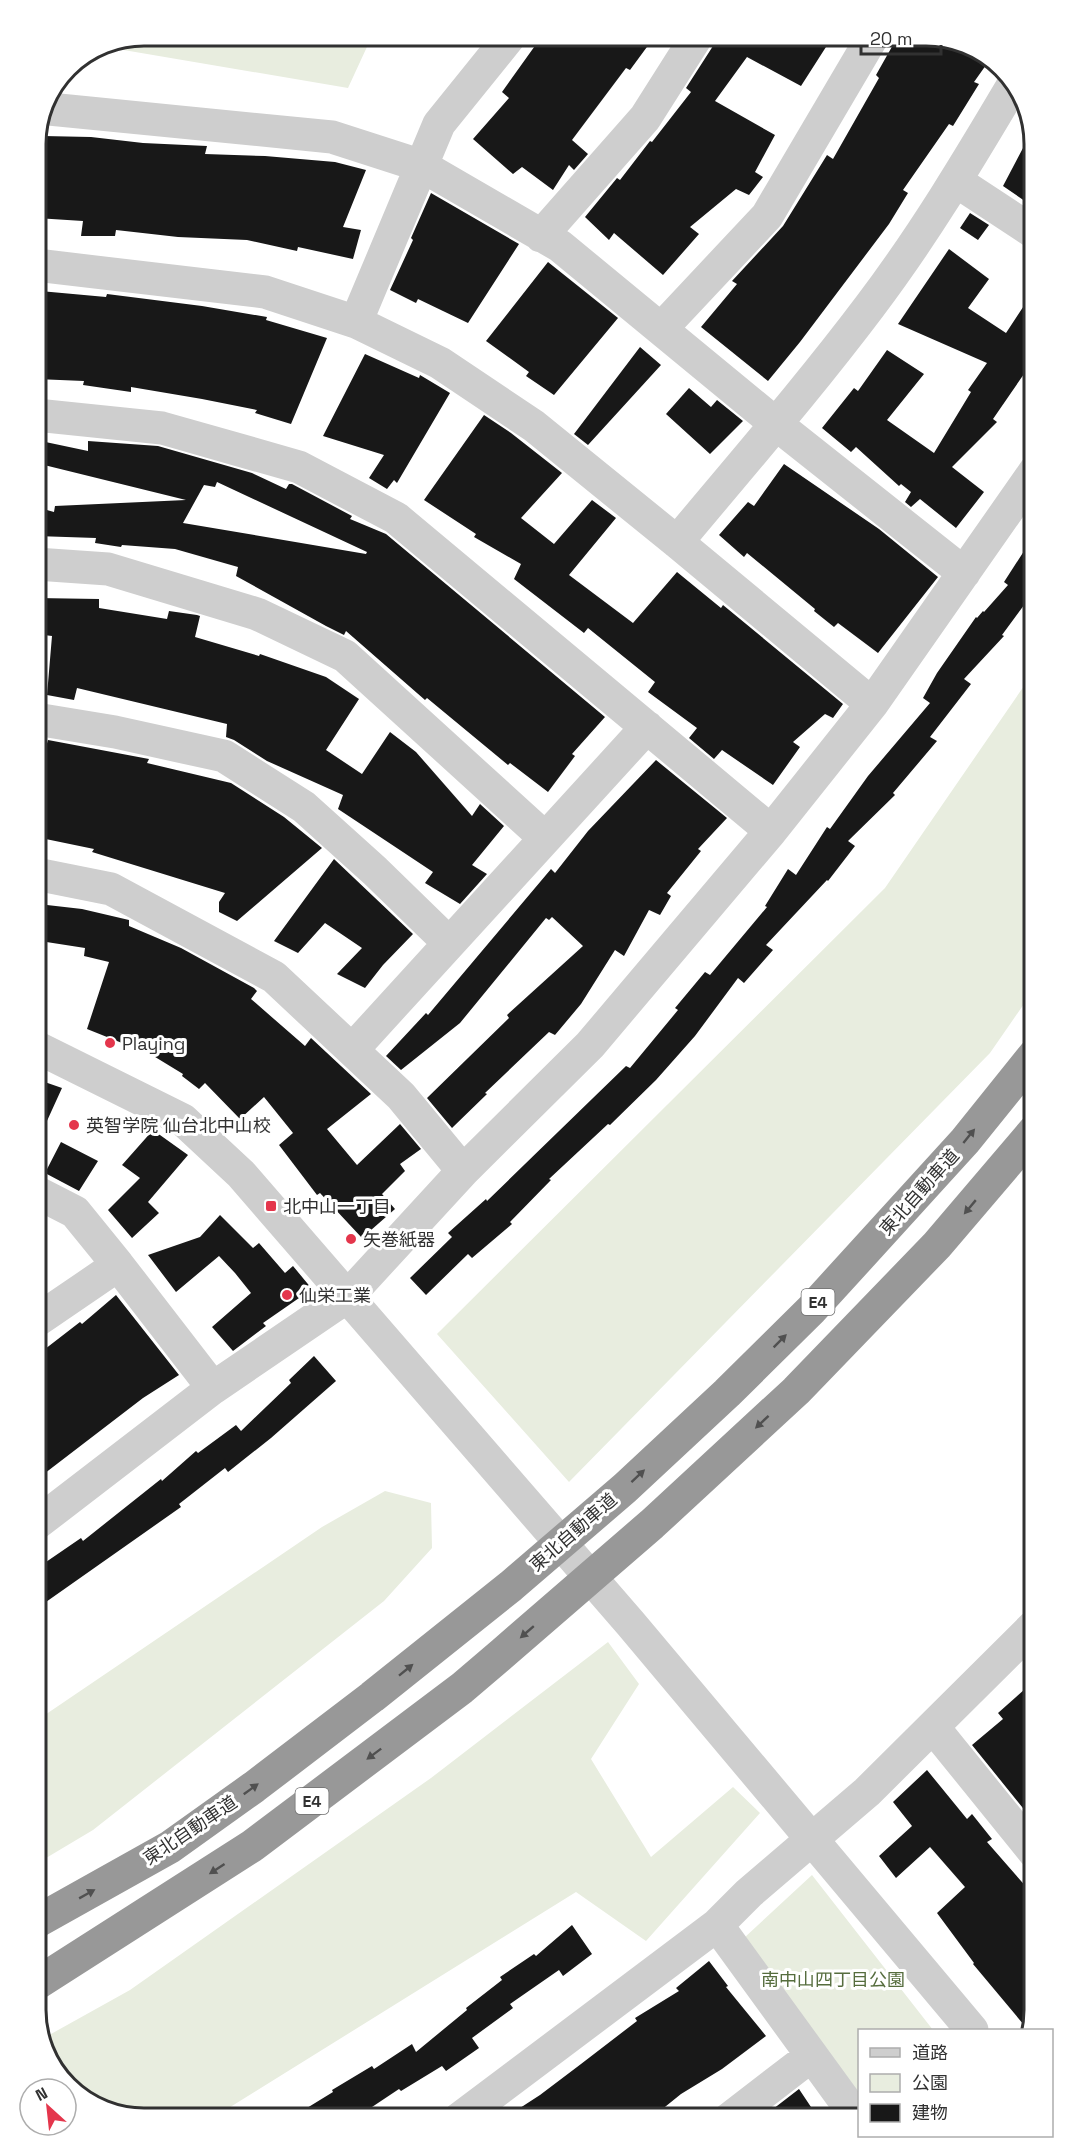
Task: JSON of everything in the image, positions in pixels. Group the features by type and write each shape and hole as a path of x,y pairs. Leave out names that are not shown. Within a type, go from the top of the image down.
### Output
{"highway":[{"name":"東北自動車道","path":"46,1917 170,1846 235,1800 372,1697 542,1559 625,1488 727,1393 812,1309 965,1141 1024,1068"},
{"name":"E4","path":"46,1978 252,1846 462,1688 608,1563 796,1390 938,1245 1024,1143"}],"street":[{"path":"356,322 439,124 502,46"},
{"path":"542,236 645,118 689,47"},
{"path":"661,329 767,216 867,47"},
{"path":"677,542 776,424 871,305 956,181 1009,92"},
{"path":"53,109 332,137 422,166 560,246 776,424 964,573"},
{"path":"956,181 1024,226"},
{"path":"47,266 265,292 356,322 440,363 534,426 872,704"},
{"path":"47,416 162,428 299,467 396,518 771,831"},
{"path":"46,1516 213,1388 348,1296 463,1171 590,1046 771,831 872,704 1024,487"},
{"path":"47,565 108,569 257,614 345,656 545,838"},
{"path":"47,721 115,732 224,756 304,807 375,871 449,943"},
{"path":"352,1050 647,727"},
{"path":"47,876 111,889 274,977 401,1095 463,1171"},
{"path":"47,1052 183,1120 241,1174 631,1624 970,2029"},
{"path":"46,1197 75,1212 213,1388"},
{"path":"46,1314 118,1265"},
{"path":"497,2108 717,1925 749,1893 867,1792 1024,1636"},
{"path":"933,1727 1024,1839"},
{"path":"717,1925 850,2108"},
{"path":"743,2108 811,2056"}],"green space":[{"path":"144,46 367,46 348,88 121,49"},
{"path":"1024,686 1024,1004 990,1053 569,1482 437,1334 885,888"},
{"path":"385,1491 431,1503 432,1548 384,1601 93,1830 46,1858 46,1714 322,1527"},
{"path":"608,1642 639,1684 591,1759 651,1857 733,1787 760,1813 646,1941 576,1892 229,2108 125,2107 90,2092 78,2082 78,2077 71,2075 60,2060 50,2035 130,1990 431,1778"},
{"name":"南中山四丁目公園","path":"812,1875 932,2029 858,2029 858,2092 744,1938"}],"building":[{"path":"535,46 647,47 630,70 626,68 572,140 588,154 574,170 569,165 553,190 522,167 513,174 473,139 509,98 502,92"},
{"path":"713,47 826,47 801,86 747,57 715,101 775,135 755,172 763,177 749,195 736,189 690,227 699,234 663,275 614,233 609,240 585,217 617,178 620,180 650,141 652,142 691,92 686,88"},
{"path":"892,47 946,48 970,57 985,66 974,82 979,84 953,126 949,124 903,190 908,193 889,224 768,381 701,327 737,284 732,281 783,226 827,155 833,159 879,78 876,75"},
{"path":"47,136 207,146 205,154 335,162 366,170 343,227 361,230 353,259 298,247 297,251 247,240 178,237 116,230 115,236 81,236 83,221 47,219"},
{"path":"1024,146 1024,200 1003,186"},
{"path":"431,193 519,244 468,323 418,299 416,303 390,290"},
{"path":"970,213 989,225 978,240 960,228"},
{"path":"949,249 989,279 968,308 1006,333 1024,306 1024,374 993,419 997,422 952,467 984,492 956,528 920,499 911,507 905,502 911,492 901,484 899,486 856,447 851,452 822,428 854,388 858,391 887,350 924,374 887,420 934,453 971,392 968,390 987,363 898,324"},
{"path":"548,262 618,318 554,395 526,376 529,372 486,341"},
{"path":"47,292 106,297 107,294 202,306 267,317 266,320 327,338 291,424 255,413 257,410 131,387 131,392 83,385 84,381 47,379"},
{"path":"640,347 661,365 588,445 574,434"},
{"path":"365,354 419,378 420,375 450,393 397,483 394,480 387,489 369,478 384,455 323,436"},
{"path":"689,388 711,407 717,400 743,421 710,454 666,414"},
{"path":"484,415 562,473 521,518 554,544 592,500 616,518 569,575 633,623 677,572 721,608 723,605 843,704 833,718 825,714 793,742 800,747 773,785 722,750 714,759 689,738 697,728 648,692 655,682 588,628 584,633 514,579 521,564 474,537 476,534 424,500"},
{"path":"88,441 158,446 252,473 286,489 289,484 292,484 352,516 350,519 386,534 605,717 572,754 575,756 548,792 510,763 508,765 427,698 425,700 346,631 344,635 236,576 238,567 175,549 122,545 121,547 95,543 96,538 47,536 47,510 54,512 55,506 186,500 47,466 47,442 88,451","holes":["217,482 367,552 366,554 183,523 204,485 215,487"]},
{"path":"784,464 879,529 938,577 878,653 838,623 834,627 747,553 744,557 719,535 748,502 754,506"},
{"path":"1024,551 1024,605 1002,635 1004,636 964,679 971,684 930,737 937,741 893,793 895,795 848,841 855,846 828,881 766,945 773,950 744,983 738,978 695,1036 656,1080 549,1179 551,1180 510,1222 512,1224 472,1258 468,1254 426,1295 410,1278 452,1237 448,1233 486,1199 487,1201 626,1066 630,1068 678,1010 675,1008 705,972 710,975 767,907 765,906 788,869 796,875 827,827 830,829 868,776 930,703 923,698 937,673 976,617 984,612 1008,585 1004,582"},
{"path":"47,598 99,599 99,608 167,619 169,611 200,616 195,637 259,656 260,654 326,677 359,699 326,750 362,774 390,732 416,752 472,816 480,804 504,826 472,865 487,874 460,904 425,883 433,872 338,809 343,795 267,761 226,737 227,724 77,688 74,700 47,695 52,636 47,635"},
{"path":"48,740 149,759 147,763 231,783 284,817 322,848 237,921 219,912 219,902 225,893 92,852 94,849 47,839"},
{"path":"656,760 727,818 698,849 701,851 667,893 671,896 660,915 649,910 624,956 615,950 581,1004 555,1035 549,1032 452,1128 427,1098 509,1018 507,1015 583,946 552,917 549,920 546,918 460,1023 401,1070 386,1056 426,1013 428,1015 551,869 555,873 588,831"},
{"path":"334,859 413,934 383,965 365,988 337,974 362,948 325,923 298,953 274,941"},
{"path":"47,905 82,909 129,920 129,926 181,948 254,988 257,991 251,999 305,1046 311,1038 371,1094 327,1129 357,1165 400,1124 421,1149 400,1164 405,1171 382,1194 395,1209 362,1238 320,1193 317,1195 279,1145 293,1133 264,1097 240,1119 205,1083 199,1089 182,1076 183,1074 124,1038 122,1043 87,1029 109,962 84,956 85,948 47,942"},
{"path":"46,1083 62,1088 46,1122"},
{"path":"153,1130 188,1155 148,1202 159,1213 132,1238 108,1210 140,1178 122,1165"},
{"path":"61,1142 98,1161 79,1191 46,1174"},
{"path":"220,1215 253,1248 259,1243 285,1273 293,1266 312,1289 263,1323 266,1326 233,1351 212,1327 251,1293 235,1273 219,1256 176,1292 148,1255 200,1237"},
{"path":"116,1295 179,1375 143,1398 46,1472 46,1348 80,1322 82,1324"},
{"path":"314,1356 336,1381 228,1472 225,1468 179,1504 181,1507 46,1602 46,1562 81,1538 83,1541 161,1479 162,1481 196,1451 198,1453 236,1425 241,1431 291,1383 289,1380"},
{"path":"1024,1690 1024,1809 972,1745 1003,1719 998,1713"},
{"path":"927,1770 967,1819 972,1814 992,1839 987,1842 1024,1884 1024,2025 973,1964 937,1913 965,1887 930,1847 896,1878 879,1856 912,1826 893,1802"},
{"path":"572,1925 592,1954 563,1976 559,1970 510,2004 513,2008 472,2038 479,2048 446,2071 442,2066 401,2091 399,2089 370,2108 307,2108 333,2092 332,2090 372,2066 374,2069 412,2044 416,2052 502,1980 500,1977 534,1954 536,1956"},
{"path":"709,1961 728,1986 726,1987 766,2036 664,2108 520,2108 637,2021 635,2018 679,1991 676,1988"},
{"path":"799,2089 812,2108 774,2108"}],"place":[{"name":"Playing","path":"110,1043"},
{"name":"英智学院 仙台北中山校","path":"74,1125"},
{"name":"北中山一丁目","path":"271,1206"},
{"name":"矢巻紙器","path":"351,1239"},
{"name":"仙栄工業","path":"287,1295"}]}
